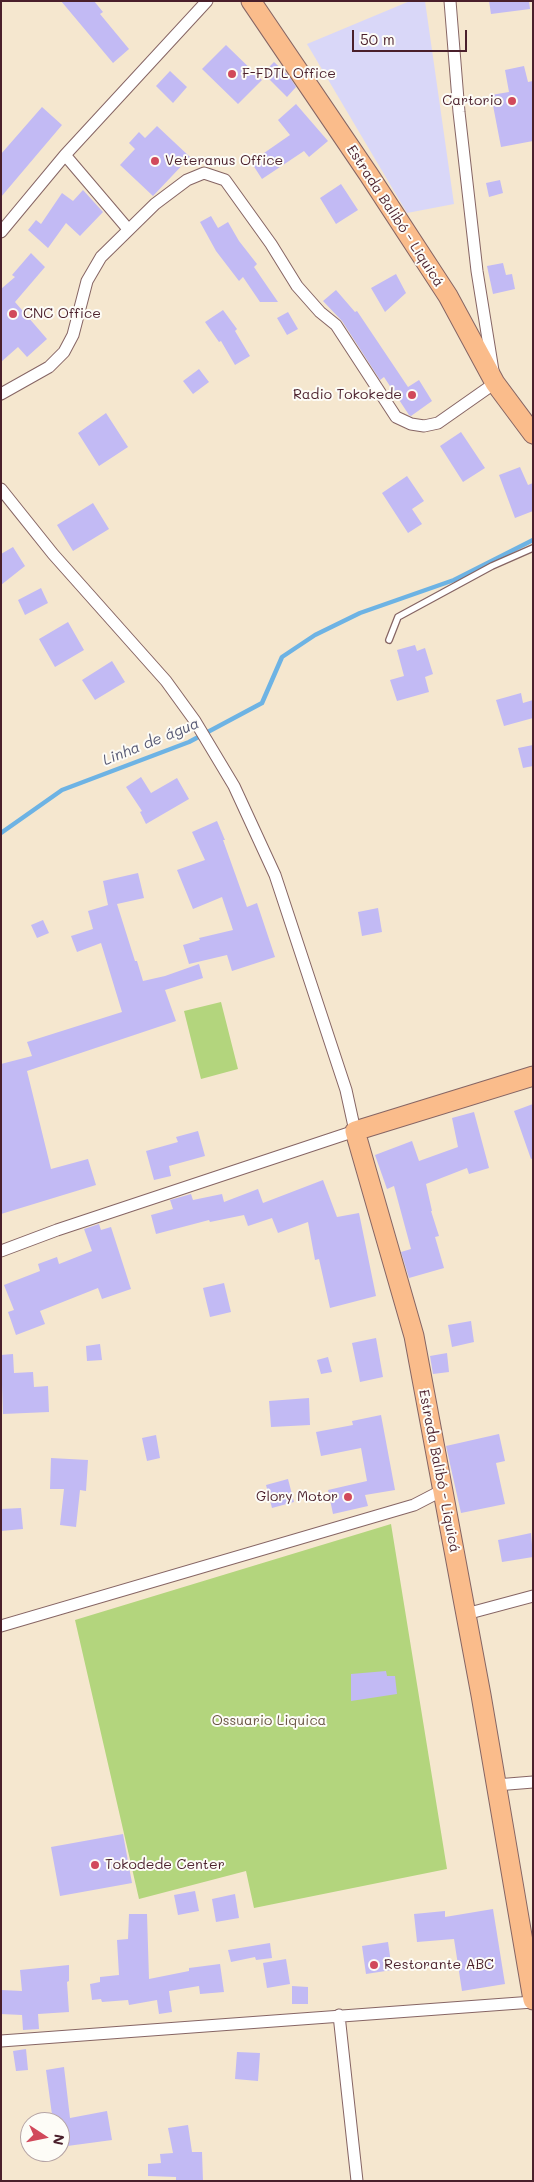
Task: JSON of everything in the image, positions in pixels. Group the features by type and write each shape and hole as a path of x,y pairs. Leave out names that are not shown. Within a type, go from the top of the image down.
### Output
{"main road":[{"name":"Estrada Balibó - Liquicá","path":"251,1 369,175 442,288 495,383 533,434"},
{"path":"355,1131 533,1076"},
{"name":"Estrada Balibó - Liquicá","path":"355,1131 414,1336 466,1614 533,2001"}],"street":[{"path":"1,232 65,155 207,1"},
{"path":"1,394 49,367 64,352 72,335 87,281 101,257 155,204 187,180 204,173 225,180 271,244 297,286 320,312 336,325 396,416 411,424 424,426 438,423 495,383 476,262 459,112 450,1"},
{"path":"65,155 128,229"},
{"path":"1,489 53,554 166,681 195,721 234,786 276,875 346,1090 355,1131 57,1230 1,1251"},
{"path":"1,1626 414,1505 443,1490"},
{"path":"466,1614 533,1596"},
{"path":"496,1785 533,1782"},
{"path":"1,2041 533,2001"},
{"path":"339,2015 357,2181"}],"lane":[{"path":"390,640 398,617 492,566 533,548"}],"shaded area":[{"path":"410,1 425,1 454,204 407,213 307,44"}],"green space":[{"path":"221,1002 238,1069 201,1079 184,1011"},
{"name":"Ossuario Liquica","path":"391,1524 447,1869 254,1908 246,1871 139,1899 75,1620"}],"building":[{"path":"61,1 94,1 103,12 100,14 129,49 113,63"},
{"path":"489,1 529,1 530,9 491,14"},
{"name":"F-FDTL Office","path":"226,45 262,80 238,104 202,69"},
{"path":"274,62 289,76 296,87 287,97 263,73"},
{"name":"Cartorio","path":"524,66 528,82 533,81 533,141 501,147 491,95 509,92 505,70"},
{"path":"170,71 187,87 173,103 156,86"},
{"path":"296,104 328,141 309,157 304,151 262,179 251,162 290,135 278,120"},
{"path":"42,107 62,125 1,197 1,154"},
{"name":"Veteranus Office","path":"157,126 190,157 153,196 120,165 135,149 129,143 139,132 145,138"},
{"path":"500,180 503,193 489,197 486,183"},
{"path":"341,184 358,210 336,224 320,198"},
{"path":"83,190 103,212 80,236 66,223 48,248 28,230 36,220 41,224 62,193 73,201"},
{"path":"211,216 218,228 228,222 239,241 257,264 254,267 278,302 260,302 243,277 239,281 216,251 200,222"},
{"name":"CNC Office","path":"31,253 45,267 15,302 47,339 27,357 18,347 1,362 1,289 15,277 12,275"},
{"path":"503,263 506,275 512,274 515,289 493,294 487,266"},
{"path":"396,274 406,293 385,312 371,288"},
{"path":"336,290 355,312 357,311 408,387 419,380 432,401 411,416 409,415 384,377 380,380 342,321 323,301"},
{"path":"223,310 237,329 235,331 250,356 235,365 221,341 219,342 205,322"},
{"path":"288,312 298,329 287,335 277,318"},
{"path":"199,369 209,382 193,394 183,381"},
{"path":"106,413 128,447 99,466 78,433"},
{"path":"461,432 485,468 463,482 440,446"},
{"path":"520,467 528,485 533,483 533,511 515,518 499,475"},
{"path":"407,476 424,501 412,509 422,524 408,533 382,493"},
{"path":"93,503 109,529 73,551 57,525"},
{"path":"13,547 25,566 1,585 1,554"},
{"path":"41,588 48,603 25,615 18,600"},
{"path":"68,622 84,650 55,667 39,639"},
{"path":"415,645 417,651 425,648 433,674 425,677 429,692 397,701 390,680 404,676 397,650"},
{"path":"112,661 125,682 95,700 82,680"},
{"path":"521,693 523,703 533,700 533,718 504,726 496,700"},
{"path":"533,745 533,766 523,768 518,748"},
{"path":"141,777 151,793 177,778 189,799 146,824 140,812 142,811 126,787"},
{"path":"217,821 247,907 257,903 275,957 232,971 227,955 189,964 183,945 200,940 199,938 233,930 222,897 193,909 177,870 205,860 192,832"},
{"path":"138,873 144,898 117,904 143,981 165,976 199,964 203,978 165,990 176,1021 27,1071 51,1169 88,1159 96,1185 1,1214 1,1064 32,1056 27,1042 122,1012 101,943 77,952 71,936 93,929 88,911 108,905 103,881"},
{"path":"378,908 382,932 362,936 358,912"},
{"path":"43,920 49,933 37,938 31,925"},
{"path":"533,1104 533,1158 531,1159 514,1111"},
{"path":"474,1112 489,1168 469,1174 467,1168 426,1184 431,1211 439,1236 435,1237 444,1268 409,1278 401,1252 411,1249 394,1186 387,1189 375,1155 412,1141 419,1161 458,1147 452,1118"},
{"path":"198,1131 205,1156 169,1166 171,1176 154,1180 146,1151 178,1142 176,1137"},
{"path":"323,1180 337,1217 359,1213 376,1296 330,1308 319,1259 315,1260 308,1222 278,1233 272,1218 248,1226 244,1215 210,1222 209,1220 156,1234 151,1215 173,1209 170,1200 191,1194 193,1200 222,1194 224,1202 258,1189 263,1203"},
{"path":"99,1224 101,1230 111,1227 131,1289 102,1299 98,1288 40,1311 45,1324 16,1335 8,1312 14,1310 4,1285 40,1271 38,1264 57,1257 59,1264 92,1251 84,1229"},
{"path":"224,1283 231,1312 210,1317 203,1288"},
{"path":"471,1321 474,1342 452,1347 448,1325"},
{"path":"376,1338 383,1377 360,1382 352,1343"},
{"path":"100,1344 102,1360 87,1361 86,1346"},
{"path":"447,1353 449,1372 433,1374 430,1356"},
{"path":"13,1354 14,1373 33,1372 34,1387 48,1386 49,1412 3,1414 1,1355"},
{"path":"328,1357 332,1372 321,1374 317,1360"},
{"path":"309,1398 310,1425 271,1427 269,1401"},
{"path":"381,1415 395,1490 365,1495 368,1506 333,1514 328,1490 367,1481 361,1448 321,1456 316,1432 353,1425 352,1421"},
{"path":"499,1434 505,1461 496,1463 505,1504 461,1513 446,1446"},
{"path":"156,1435 160,1458 147,1461 142,1438"},
{"path":"51,1458 88,1460 86,1491 80,1490 76,1527 60,1525 64,1489 50,1489"},
{"path":"288,1479 294,1502 272,1508 266,1485"},
{"path":"21,1508 23,1529 1,1531 1,1509"},
{"path":"531,1533 533,1557 502,1562 498,1540"},
{"path":"386,1671 387,1676 395,1676 397,1694 351,1701 351,1674"},
{"path":"123,1834 132,1883 60,1896 51,1847"},
{"path":"195,1891 199,1911 178,1915 174,1895"},
{"path":"235,1894 239,1918 216,1922 212,1899"},
{"path":"493,1909 505,1984 462,1991 454,1939 417,1942 414,1914 445,1911 445,1917"},
{"path":"129,1914 147,1914 149,1979 189,1971 189,1968 220,1964 224,1992 200,1994 199,1986 169,1991 172,2012 159,2014 157,2000 129,2005 128,2000 102,2002 101,1999 92,2000 90,1984 100,1982 100,1977 119,1975 117,1940 128,1939"},
{"path":"388,1942 392,1970 366,1974 362,1946"},
{"path":"270,1943 272,1958 256,1960 255,1957 231,1962 228,1950"},
{"path":"286,1959 290,1984 267,1988 263,1963"},
{"path":"69,1965 69,1981 67,1982 69,2012 38,2014 39,2029 23,2030 22,2015 1,2014 1,1990 22,1991 20,1970"},
{"path":"292,1986 308,1987 308,2004 292,2004"},
{"path":"26,2049 28,2070 16,2071 13,2051"},
{"path":"237,2052 260,2053 258,2081 235,2079"},
{"path":"64,2067 69,2112 52,2112 46,2070"},
{"path":"107,2111 112,2140 70,2146 70,2118"},
{"path":"188,2125 192,2152 202,2152 203,2181 176,2181 176,2177 148,2176 148,2164 161,2163 160,2154 173,2153 168,2128"}],"waterway":[{"name":"Linha de água","path":"1,833 62,790 189,742 262,703 282,657 315,635 360,613 454,580 533,540"}],"place":[{"name":"F-FDTL Office","path":"232,74"},
{"name":"Cartorio","path":"512,101"},
{"name":"Veteranus Office","path":"155,161"},
{"name":"CNC Office","path":"13,314"},
{"name":"Radio Tokokede","path":"412,395"},
{"name":"Glory Motor","path":"348,1497"},
{"name":"Tokodede Center","path":"95,1865"},
{"name":"Restorante ABC","path":"374,1965"}]}
